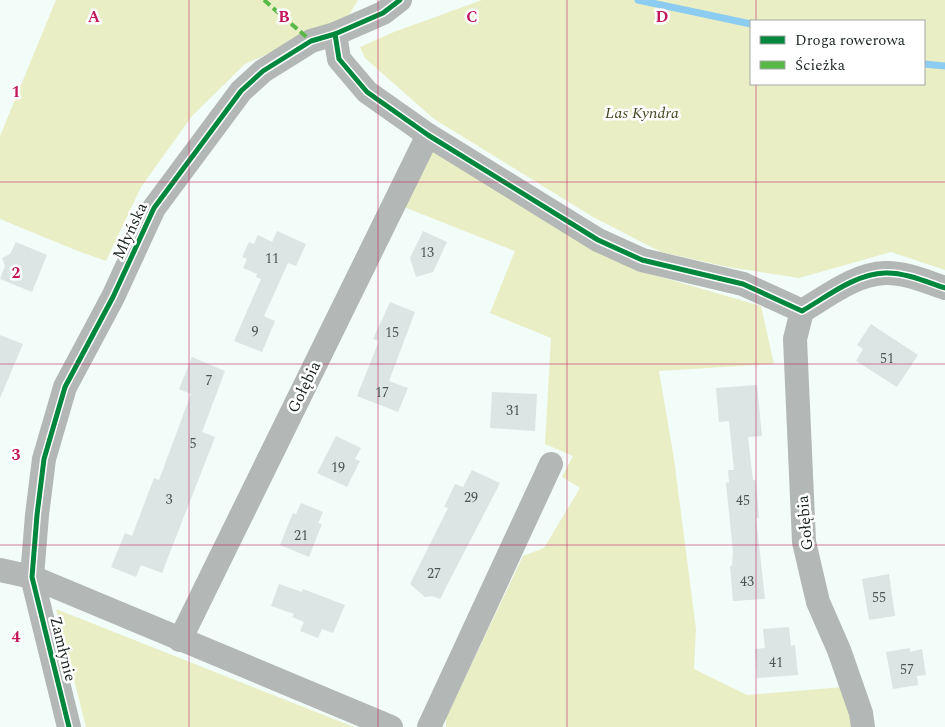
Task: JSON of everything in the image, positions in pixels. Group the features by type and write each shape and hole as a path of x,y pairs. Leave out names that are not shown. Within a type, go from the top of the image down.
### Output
{"street":[{"name":"Młyńska","path":"32,577 36,515 44,459 56,413 65,387 113,297 154,208 241,91 263,71 312,41 335,34 383,14 400,0"},
{"path":"335,34 339,59 367,92 428,135 598,240 642,260 743,284 802,311 856,279 886,273 922,280 945,288"},
{"name":"Gołębia","path":"180,640 428,135"},
{"name":"Gołębia","path":"802,311 795,339 804,542 818,602 839,650 861,713 863,727"},
{"path":"428,727 551,464"},
{"path":"0,570 32,577 392,727"},
{"name":"Zamłynie","path":"32,577 69,727"}],"green space":[{"path":"56,0 358,0 348,17 245,64 192,116 141,187 106,261 0,219 0,136"},
{"name":"Las Kyndra","path":"482,0 945,0 945,270 891,252 799,278 728,267 661,252 593,217 434,119 365,58 360,47 394,32"},
{"path":"434,151 607,257 637,270 761,306 774,364 659,371 674,459 696,629 694,669 747,695 844,687 853,727 446,727 446,718 523,556 544,548 580,488 562,477 573,456 545,444 551,338 490,313 515,251 404,207 424,159"},
{"path":"56,609 354,727 86,727"}],"building":[{"path":"277,231 306,244 296,266 288,263 264,316 275,321 262,352 234,341 261,279 256,277 257,274 243,268 247,259 242,257 249,242 254,244 258,235 272,242"},
{"path":"423,231 447,242 433,272 416,277 410,258"},
{"path":"16,242 47,255 32,292 0,279 5,266 2,258 10,254"},
{"path":"390,302 415,312 389,381 408,388 398,412 357,396 379,341 373,339"},
{"path":"871,324 918,355 897,387 856,361 863,349 857,345"},
{"path":"0,335 23,344 0,398"},
{"path":"192,357 225,371 202,432 215,437 162,573 141,565 136,577 111,567 125,533 132,536 154,478 159,480 191,394 179,389"},
{"path":"757,385 762,436 748,437 753,480 756,480 759,518 756,518 765,599 733,601 730,566 732,566 733,552 726,483 729,482 728,470 734,470 729,421 719,422 716,388"},
{"path":"492,392 537,394 535,431 490,428"},
{"path":"336,436 361,448 355,459 360,461 347,487 317,473"},
{"path":"472,470 500,483 440,599 432,596 425,597 410,584 448,508 444,507 455,484 463,487"},
{"path":"301,503 323,512 318,523 322,524 309,557 280,545 293,513 296,514"},
{"path":"889,574 895,616 869,620 862,579"},
{"path":"279,584 302,592 303,589 345,605 333,633 322,629 318,638 300,631 304,622 292,617 294,614 271,606"},
{"path":"789,627 791,646 795,645 798,675 757,678 755,649 765,648 763,629"},
{"path":"910,648 910,652 922,649 926,675 917,676 918,685 893,689 886,652"}],"waterway":[{"path":"638,0 750,24"},
{"path":"925,64 945,66"}],"marked path":[{"path":"264,0 311,41"}],"cycle path":[{"path":"69,727 32,577 44,459 65,387 113,297 154,208 241,91 263,71 311,41 335,34 383,13 400,0"},
{"path":"335,34 339,59 367,92 428,135 598,240 642,260 743,284 802,311 842,287 874,274 900,274 945,288"}]}
